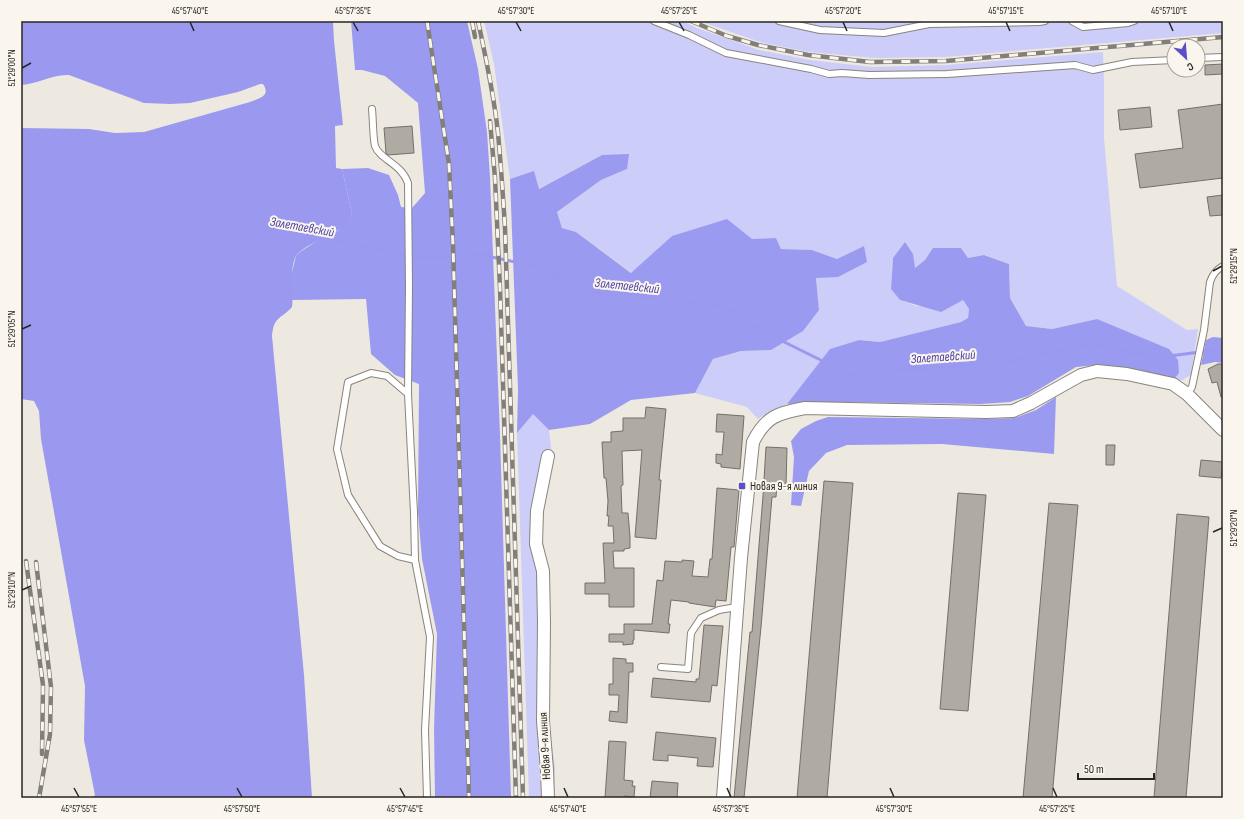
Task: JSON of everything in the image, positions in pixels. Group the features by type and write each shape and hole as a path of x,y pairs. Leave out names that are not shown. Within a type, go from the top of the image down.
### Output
{"street":[{"path":"723,798 741,558 754,442 760,430 770,419 786,411 805,408 986,412 1013,410 1031,403 1081,375 1097,371 1127,374 1173,384 1187,394 1223,430"},
{"name":"Новая 9-я линия","path":"548,456 537,511 536,544 543,571 543,721 548,798"}],"lane":[{"path":"654,21 689,35 726,53 811,69 829,74 947,74 1075,65 1093,70 1132,62 1166,60"},
{"path":"780,21 820,30 884,34 929,24 1045,21"},
{"path":"1072,21 1083,27 1128,24 1134,21"},
{"path":"1206,58 1223,57"},
{"path":"372,109 375,146 381,154 401,170 408,183 408,394 414,513 414,560 430,637 425,730 427,798"},
{"path":"1187,394 1192,387 1202,337 1210,282 1218,268 1223,266"},
{"path":"408,394 387,376 371,372 348,382 337,449 348,495 380,546 398,556 414,560"},
{"path":"661,667 688,669 691,633 701,618 719,610 737,607"}],"shaded area":[{"path":"351,21 467,21 478,69 487,132 490,177 500,435 511,798 435,798 434,729 437,634 422,559 418,512 419,384 395,375 371,354 366,299 292,300 291,276 296,256 321,238 337,231 347,223 352,214 342,169 368,168 389,175 398,195 401,207 412,208 425,193 418,103 385,76 362,70 355,70"},
{"path":"484,21 683,21 697,28 759,50 810,60 872,67 947,65 1103,52 1104,138 1117,286 1187,330 1198,329 1191,375 1182,380 1174,379 1097,319 1052,329 1026,326 1010,298 1009,264 985,255 968,258 961,248 934,248 925,260 915,268 893,258 891,289 900,300 917,306 963,300 969,309 968,318 961,322 880,342 859,340 831,349 787,404 768,412 758,419 747,407 695,393 713,359 741,351 771,350 819,310 816,277 838,277 864,246 837,259 812,250 781,249 776,238 752,239 672,236 632,273 576,232 562,228 557,212 601,180 627,169 602,155 538,189 534,172 510,179 494,64"},
{"path":"699,21 1223,21 1223,33 945,57 874,58 808,52 760,42"},
{"path":"629,154 627,169 601,180 557,212 562,228 576,232 631,273 672,236 727,219 752,239 776,238 781,249 812,250 837,259 864,246 867,262 838,277 816,278 819,310 803,331 771,350 741,351 713,359 695,393 631,400 590,424 549,430 533,414 517,433 518,389 510,179 534,171 539,189 602,155"},
{"path":"905,242 913,254 915,268 925,260 933,248 961,248 968,258 984,255 1009,264 1010,298 1026,326 1052,329 1097,319 1169,349 1178,360 1179,373 1174,379 1127,368 1097,365 1076,367 1028,396 1010,402 981,404 826,402 787,404 830,349 859,340 880,342 961,322 968,318 969,309 963,300 941,312 900,300 891,289 893,258"},
{"path":"1213,337 1223,338 1223,363 1215,362 1201,365 1206,340"},
{"path":"1056,397 1054,454 942,444 847,445 826,453 809,471 801,506 791,505 794,457 791,441 801,429 816,421 828,417 1015,418 1036,410"},
{"path":"533,413 549,430 552,455 544,490 540,537 543,541 547,569 550,621 549,721 555,768 554,798 529,798 517,433"}],"water":[{"path":"21,21 333,21 343,125 335,126 336,168 342,169 352,214 349,221 341,229 310,245 295,258 292,270 292,307 276,321 272,336 304,675 312,798 92,798 95,795 84,740 85,686 41,439 39,411 34,401 21,399 21,128 89,129 115,133 144,132 250,102 263,96 266,91 263,84 260,84 238,92 190,103 170,104 144,103 69,75 57,76 21,85"}],"building":[{"path":"1223,64 1223,74 1206,75 1206,65"},
{"path":"1223,104 1223,178 1140,188 1135,154 1183,148 1178,110"},
{"path":"1150,107 1152,127 1120,130 1118,110"},
{"path":"412,126 414,153 388,155 386,153 384,128"},
{"path":"1223,195 1223,215 1210,216 1207,197"},
{"path":"1218,364 1223,364 1223,397 1221,397 1217,382 1212,383 1208,369"},
{"path":"646,407 666,409 659,480 661,480 656,539 635,537 642,450 622,451 622,513 628,513 630,548 624,549 624,551 613,551 614,568 634,568 634,607 609,607 609,594 585,594 585,583 605,583 603,543 614,543 613,526 608,526 608,501 606,478 604,478 602,442 611,442 611,432 623,431 623,418 645,418"},
{"path":"717,414 744,416 740,469 721,467 721,464 716,463 716,454 722,455 724,432 716,432"},
{"path":"1106,445 1115,445 1114,465 1106,465"},
{"path":"766,447 787,448 786,485 777,485 776,497 772,497 744,798 734,798 750,632 752,632"},
{"path":"1201,460 1223,462 1221,478 1199,476"},
{"path":"824,481 853,483 827,798 797,798"},
{"path":"717,488 739,490 734,547 731,547 726,601 716,600 715,607 671,600 668,624 670,624 669,633 634,630 633,644 623,645 623,642 609,642 609,634 624,634 624,624 652,624 657,580 663,581 665,561 694,561 692,576 708,577 710,559 712,559"},
{"path":"958,493 986,495 968,711 940,709"},
{"path":"1049,503 1078,505 1052,798 1023,798"},
{"path":"1177,514 1209,517 1186,798 1154,798"},
{"path":"704,625 723,626 717,686 712,685 710,702 651,697 653,678 696,682 696,679 699,679"},
{"path":"613,658 626,659 626,663 633,663 633,672 629,672 627,723 609,721 610,711 618,712 619,695 609,695 609,684 613,684"},
{"path":"656,732 716,738 713,767 697,766 698,758 668,755 668,761 653,760"},
{"path":"609,741 626,742 624,780 633,781 632,786 635,786 634,797 624,796 624,798 605,798"},
{"path":"652,781 678,783 677,798 650,798"}],"waterway":[{"name":"Залетаевский","path":"319,238 426,258 482,255 544,268 582,292 723,306 766,333 849,374 1001,363 1094,343 1154,358 1223,349"}],"railway":[{"path":"427,21 449,164 453,245 469,798"},
{"path":"472,21 475,37"},
{"path":"478,21 490,77 496,119 505,228 523,798"},
{"path":"691,21 727,36 758,45 808,55 870,62 946,61 1223,37"},
{"path":"490,121 495,178 500,288 516,798"},
{"path":"26,561 43,685 42,754"},
{"path":"36,562 51,687 50,734 39,798"}],"place":[{"name":"Новая 9-я линия","path":"742,486"}]}
